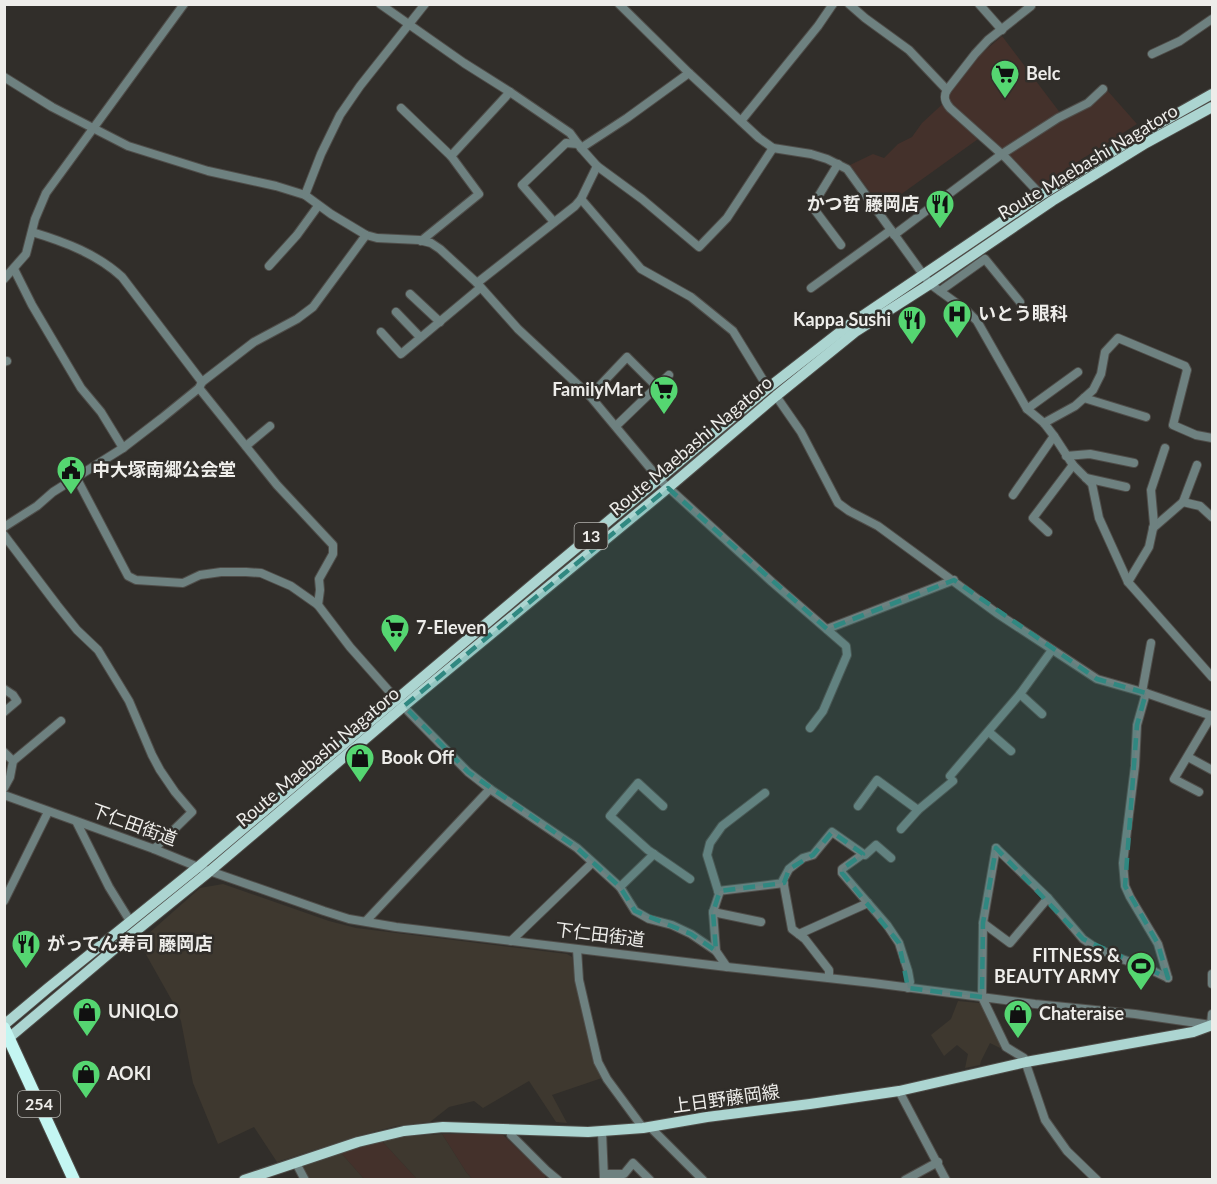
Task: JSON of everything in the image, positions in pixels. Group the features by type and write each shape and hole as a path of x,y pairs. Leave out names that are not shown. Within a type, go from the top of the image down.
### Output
{"highway":[{"name":"254","path":"6,1033 74,1179"}],"main road":[{"name":"Route Maebashi Nagatoro","path":"927,279 1041,195 1212,94"},
{"name":"Route Maebashi Nagatoro","path":"6,1033 130,921 668,488 849,325 1146,142 1212,107"},
{"name":"Route Maebashi Nagatoro","path":"6,1033 210,870 538,579 772,392"},
{"name":"上日野藤岡線","path":"244,1179 358,1142 404,1131 443,1127 602,1132 646,1128 707,1117 899,1091 1026,1062 1193,1032 1212,1021"}],"street":[{"path":"4,279 26,254 35,219 46,193 184,4"},
{"path":"380,4 570,133 597,166 642,199 699,247 727,218 773,148"},
{"path":"304,195 340,114 425,4"},
{"path":"619,4 759,138 773,148 811,154 848,169 927,279 977,321 1027,409 1044,423 1072,465 1092,484 1099,518 1128,582 1212,677"},
{"path":"741,121 818,26 833,4"},
{"path":"849,4 909,50 947,90"},
{"path":"979,4 1002,30"},
{"path":"1030,4 975,54 947,90 944,100 1002,154 1041,195"},
{"path":"1152,54 1180,41 1212,19"},
{"path":"554,222 522,185 566,143 580,146 627,118 689,73"},
{"path":"4,77 52,107 128,146 208,171 276,186 304,195 366,235 422,241 431,243 440,249 518,329 590,396 668,488 846,646 847,655 823,711 810,728"},
{"path":"811,288 1002,154 1058,118 1089,103 1103,89"},
{"path":"451,156 510,92"},
{"path":"401,108 451,156 479,194 422,241"},
{"path":"837,164 813,205 841,245"},
{"path":"381,332 401,354 440,322 478,286 575,206 581,199 597,166"},
{"path":"581,199 641,269 691,297 733,331 801,432 838,503 878,526 998,614 1096,679 1212,716 1174,779 1199,792"},
{"path":"269,266 297,235 318,206"},
{"path":"33,232 64,242 109,265 122,277 246,446 277,485 333,545 333,554 319,579 318,605"},
{"path":"4,527 37,506 52,492 123,448 254,342 297,319 313,307 366,235"},
{"path":"940,291 985,259 1020,302"},
{"path":"14,269 81,388 101,412 123,448"},
{"path":"410,294 440,322"},
{"path":"396,312 420,337"},
{"path":"1044,423 1075,406 1093,390 1101,374 1106,352 1118,339 1185,366 1187,370 1173,424 1196,435 1212,438"},
{"path":"590,396 627,357 657,387"},
{"path":"1027,409 1078,372"},
{"path":"616,426 669,375"},
{"path":"1084,398 1146,417"},
{"path":"246,446 270,426"},
{"path":"1013,495 1054,436"},
{"path":"1128,582 1149,547 1154,525 1151,490 1165,448"},
{"path":"1066,456 1090,454 1134,463"},
{"path":"1048,532 1033,518 1072,465"},
{"path":"1153,528 1183,502 1197,465"},
{"path":"76,477 128,576 136,580 183,583 200,576 221,572 261,573 291,586 318,605 350,646 400,702 468,772 577,848 620,887 635,911 649,919 672,925 691,934 716,951 727,967"},
{"path":"1086,478 1126,487"},
{"path":"1183,502 1200,506 1212,517"},
{"path":"4,535 77,630 98,650 129,701 160,770 192,812 154,849"},
{"path":"827,629 954,580"},
{"path":"1097,1179 1067,1150 1045,1120 1024,1058 1006,1047 982,997 983,923 996,848 1047,898 1083,939 1096,948 1167,978 1158,944 1125,886 1123,863 1135,766 1137,725 1151,643"},
{"path":"901,829 951,778 1020,694 1052,650"},
{"path":"4,689 17,701 4,712"},
{"path":"1020,694 1042,714"},
{"path":"4,789 10,777 13,761 62,721"},
{"path":"989,732 1011,751"},
{"path":"4,752 13,761"},
{"path":"1188,757 1212,770"},
{"path":"858,806 877,780 918,810"},
{"path":"663,806 638,783 610,816 654,854 690,879"},
{"path":"366,921 490,789"},
{"path":"716,951 713,912 719,894 707,855 710,843 722,826 765,793"},
{"name":"下仁田街道","path":"4,795 198,867 349,919 396,927 1035,1004 1212,1021"},
{"path":"4,901 48,812"},
{"path":"77,823 109,887 130,921"},
{"path":"829,978 829,970 805,939 792,929 783,880 789,869 803,858 813,855 832,832 863,854"},
{"path":"891,858 876,845 865,855 863,854 842,868 842,873 887,925 899,943 908,971 910,982 908,988"},
{"path":"620,887 654,854"},
{"path":"511,941 592,863"},
{"path":"718,891 784,883"},
{"path":"983,923 1010,943 1047,898"},
{"path":"799,934 868,903"},
{"path":"713,912 761,922"},
{"path":"577,949 579,980 598,1062 607,1079 646,1128 703,1179"},
{"path":"1212,974 1212,984"},
{"path":"899,1091 946,1179"},
{"path":"511,1130 511,1135 558,1179"},
{"path":"602,1132 604,1177 624,1174 633,1163 650,1179"},
{"path":"905,1179 938,1162"},
{"path":"296,1163 305,1179"}],"highlighted area":[{"path":"668,488 827,629 954,580 1097,679 1146,693 1137,725 1125,886 1158,944 1168,978 1083,939 996,848 983,923 982,997 908,988 899,943 842,873 842,869 863,854 832,832 813,855 789,869 784,883 720,891 713,912 716,951 691,934 635,911 620,887 577,848 468,772 404,706"}],"shaded area":[{"path":"1002,36 1064,118 1106,89 1137,124 1038,187 985,134 882,208 850,165 873,154 884,158 898,144 912,137 922,123 948,99 954,86 981,54"},
{"path":"223,884 329,921 356,928 567,954 572,957 595,1064 602,1078 552,1095 567,1123 556,1122 529,1081 483,1108 474,1101 449,1107 430,1122 396,1126 277,1162 254,1127 218,1144 193,1083 181,1021 139,942 200,888"},
{"path":"958,1001 979,1003 985,1010 1000,1042 1000,1048 990,1043 980,1065 965,1068 968,1054 957,1045 944,1056 931,1035 951,1019"},
{"path":"442,1134 502,1134 546,1176 544,1179 472,1179"},
{"path":"442,1134 472,1179 417,1179 382,1141 397,1137"},
{"path":"382,1141 417,1179 364,1179 341,1153"},
{"path":"341,1153 364,1179 309,1179 301,1166"}],"place":[{"name":"Belc","path":"1005,100"},
{"name":"かつ哲 藤岡店","path":"940,230"},
{"name":"いとう眼科","path":"957,340"},
{"name":"Kappa Sushi","path":"912,346"},
{"name":"FamilyMart","path":"664,416"},
{"name":"中大塚南郷公会堂","path":"71,496"},
{"name":"7-Eleven","path":"395,654"},
{"name":"Book Off","path":"360,784"},
{"name":"がってん寿司 藤岡店","path":"26,970"},
{"name":"FITNESS & BEAUTY ARMY","path":"1141,992"},
{"name":"UNIQLO","path":"87,1038"},
{"name":"Chateraise","path":"1018,1040"},
{"name":"AOKI","path":"86,1100"}]}
